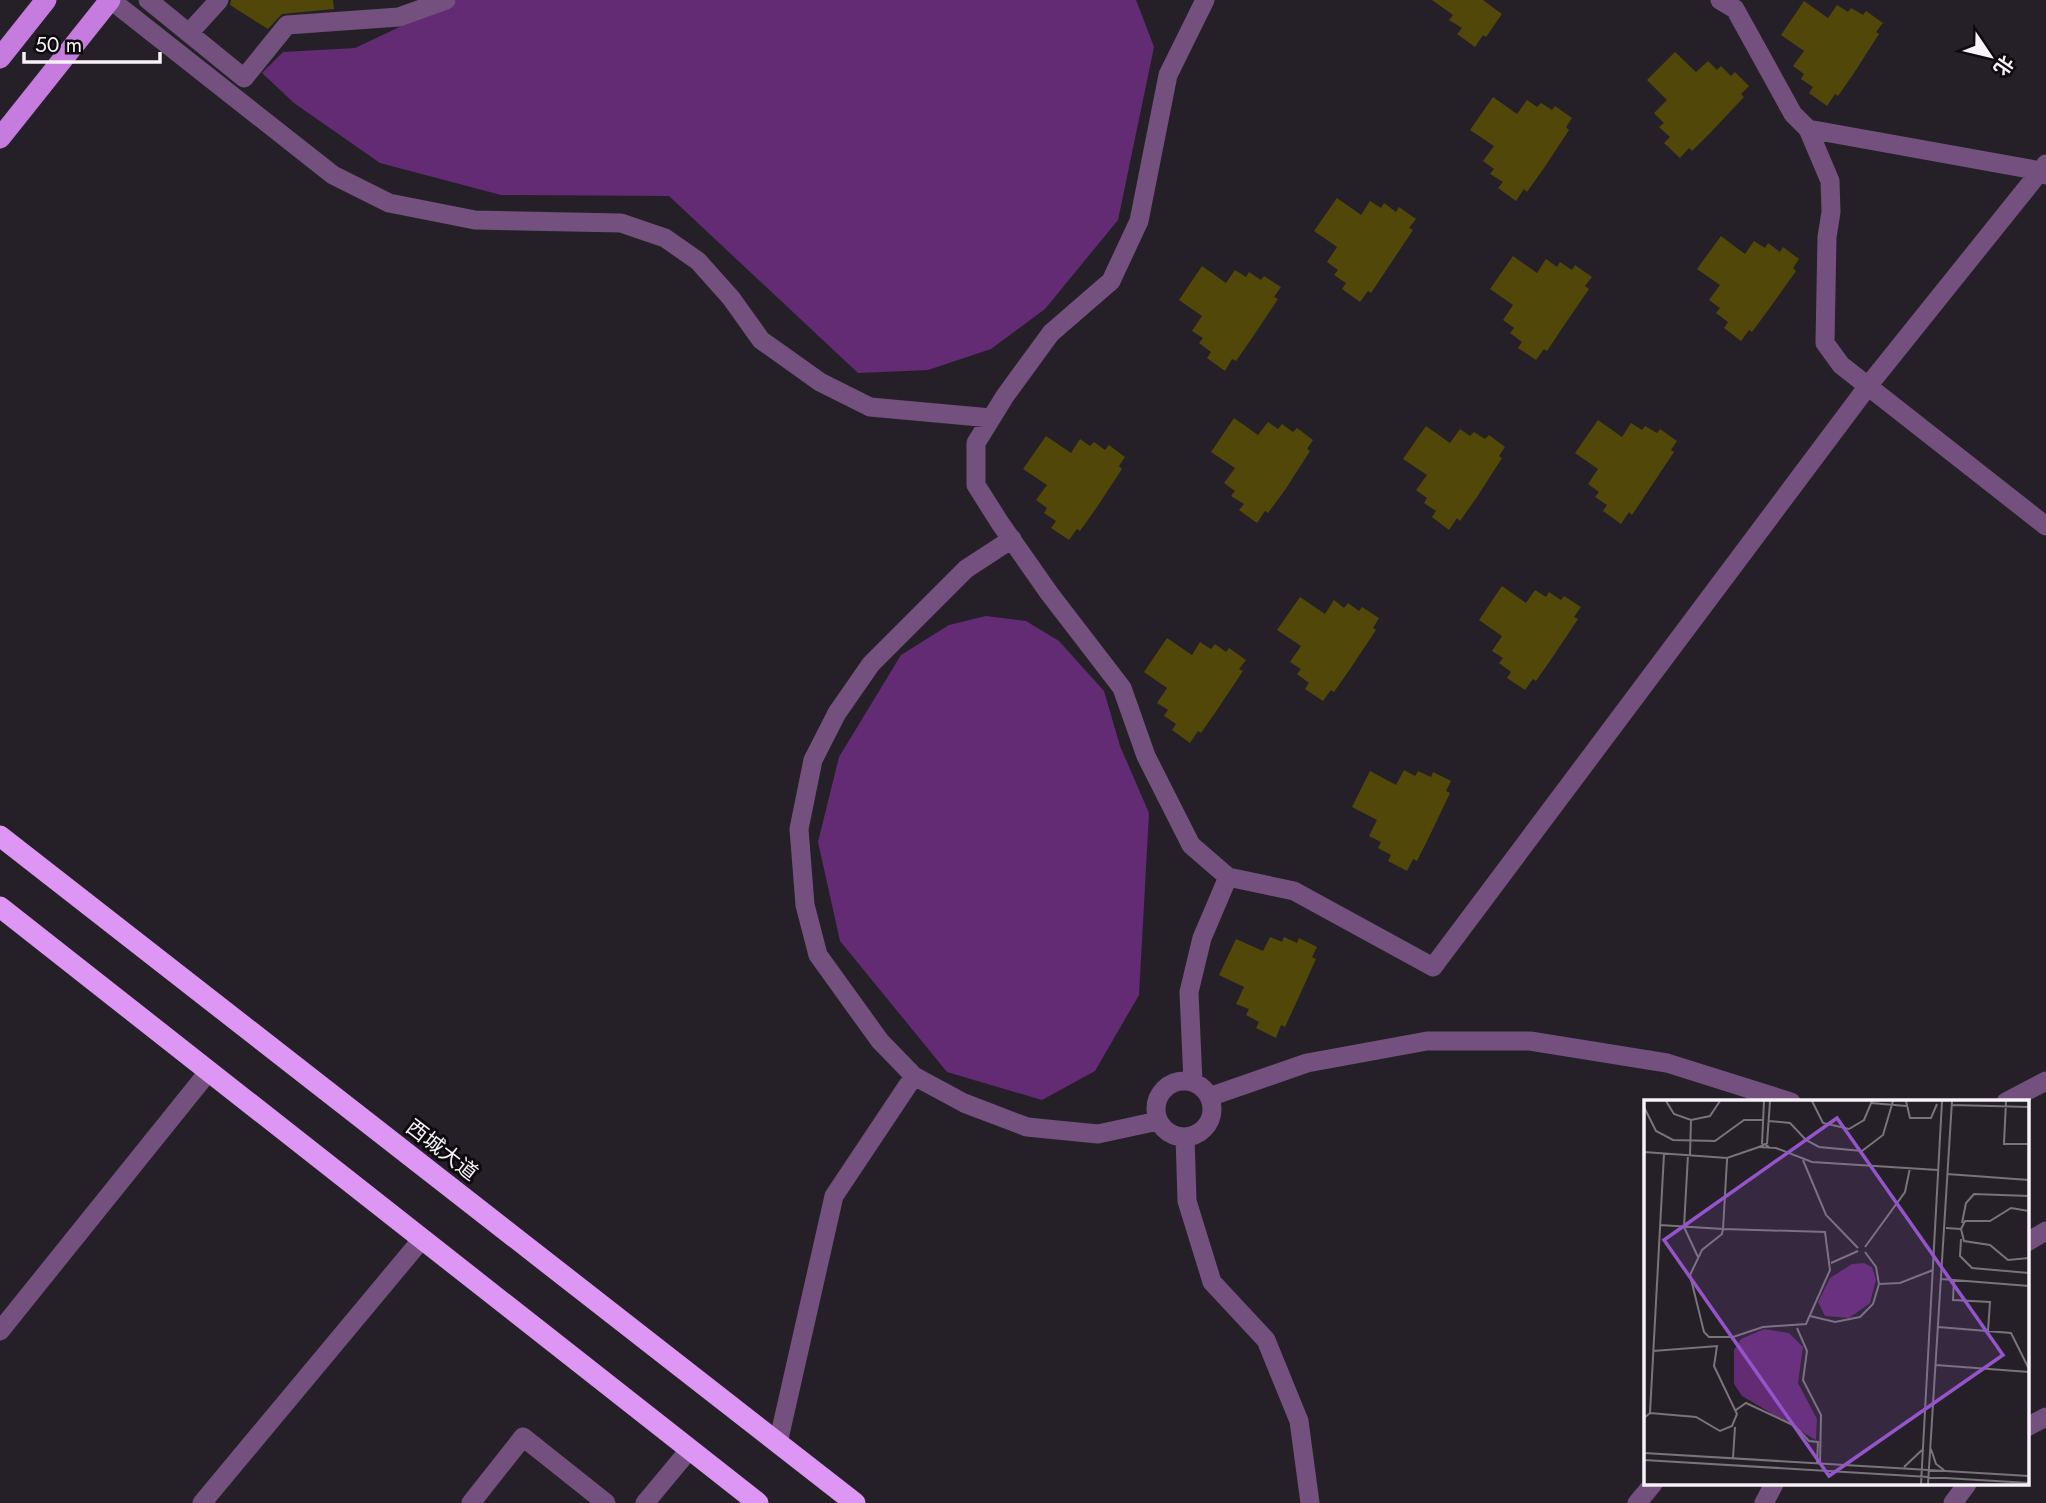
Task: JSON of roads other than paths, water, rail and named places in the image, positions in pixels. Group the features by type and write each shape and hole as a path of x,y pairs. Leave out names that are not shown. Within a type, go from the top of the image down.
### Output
{"highway":[{"name":"西城大道","path":"0,836 855,1503"},
{"path":"0,907 758,1503"}],"main road":[{"path":"0,58 46,0"},
{"path":"0,138 111,0"}],"street":[{"path":"111,0 333,175 389,203 475,220 621,223 665,238 698,261 731,298 761,340 820,382 870,407 991,418"},
{"path":"148,0 244,78 287,25 399,17 446,0"},
{"path":"189,33 219,0"},
{"path":"1205,0 1167,75 1139,221 1111,281 1051,333 991,418 976,443 976,485 1012,540 1122,688 1146,756 1191,845 1228,877 1294,891 1433,967 1868,386 2044,170 1808,129"},
{"path":"1720,0 1735,9 1793,114 1808,129 1830,181 1825,343 1841,365 2046,526"},
{"path":"1012,540 965,569 871,664 837,713 813,760 799,829 805,905 818,955 880,1041 914,1076 964,1103 1027,1127 1098,1134 1158,1121"},
{"path":"1193,1082 1189,992 1202,938 1228,877"},
{"path":"1209,1097 1307,1063 1427,1041 1530,1041 1667,1063 1785,1100"},
{"path":"0,1331 209,1071"},
{"path":"778,1443 834,1196 914,1076"},
{"path":"1182,1080 1193,1082 1203,1088 1209,1097 1212,1107 1210,1118 1204,1128 1195,1134 1185,1137 1174,1135 1164,1130 1158,1121 1155,1110 1157,1099 1172,1083 1182,1080"},
{"path":"2010,1100 2046,1081"},
{"path":"1185,1137 1187,1201 1212,1282 1266,1340 1299,1421 1310,1503"},
{"path":"2028,1241 2046,1231"},
{"path":"202,1503 422,1239"},
{"path":"2028,1426 2046,1417"},
{"path":"471,1503 523,1437 606,1503"},
{"path":"645,1503 690,1449"},
{"path":"1637,1503 1651,1486"},
{"path":"1765,1503 1773,1486"},
{"path":"1953,1503 1966,1486"}]}
